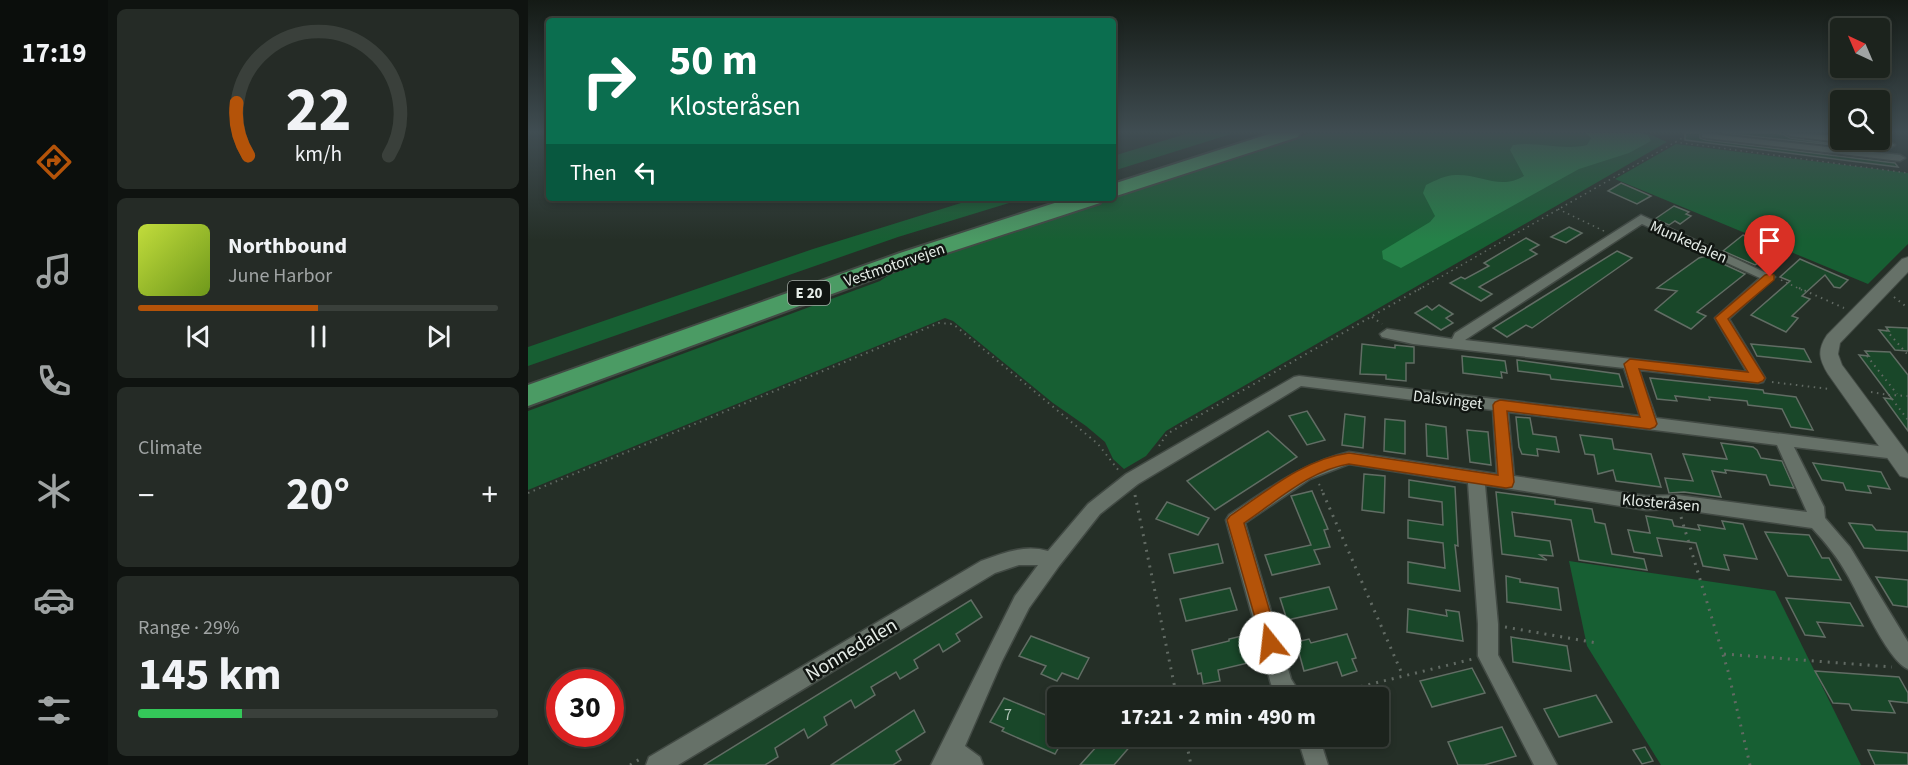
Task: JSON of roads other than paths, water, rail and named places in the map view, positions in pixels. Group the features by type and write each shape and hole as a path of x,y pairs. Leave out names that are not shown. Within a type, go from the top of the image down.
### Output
{"highway":[{"path":"1116,180 1151,169"},
{"path":"1116,190 1181,169"},
{"name":"Vestmotorvejen","path":"528,383 900,249 1051,201"},
{"name":"Vestmotorvejen","path":"528,396 909,258 1083,201"}],"street":[{"name":"Munkedalen","path":"1456,344 1460,336 1641,219 1770,277 1722,318 1758,378 1630,364"},
{"path":"1902,462 1859,391 1827,355 1828,347 1833,339 1908,262"},
{"path":"1387,334 1630,364 1650,424"},
{"name":"Dalsvinget","path":"1052,560 1094,509 1126,476 1299,381 1783,440 1902,462"},
{"path":"1500,405 1506,482"},
{"path":"1783,440 1815,507 1817,521 1834,537 1893,640 1902,663"},
{"name":"Klosteråsen","path":"1287,687 1235,520 1312,469 1329,461 1349,458 1646,503 1677,502 1817,521"},
{"path":"1476,477 1488,624 1488,656 1546,765"},
{"name":"Nonnedalen","path":"657,765 988,567 1021,555 1039,555 1052,560"},
{"path":"972,765 947,757 995,654 1022,603 1052,560"},
{"path":"1311,747 1317,765"}]}
